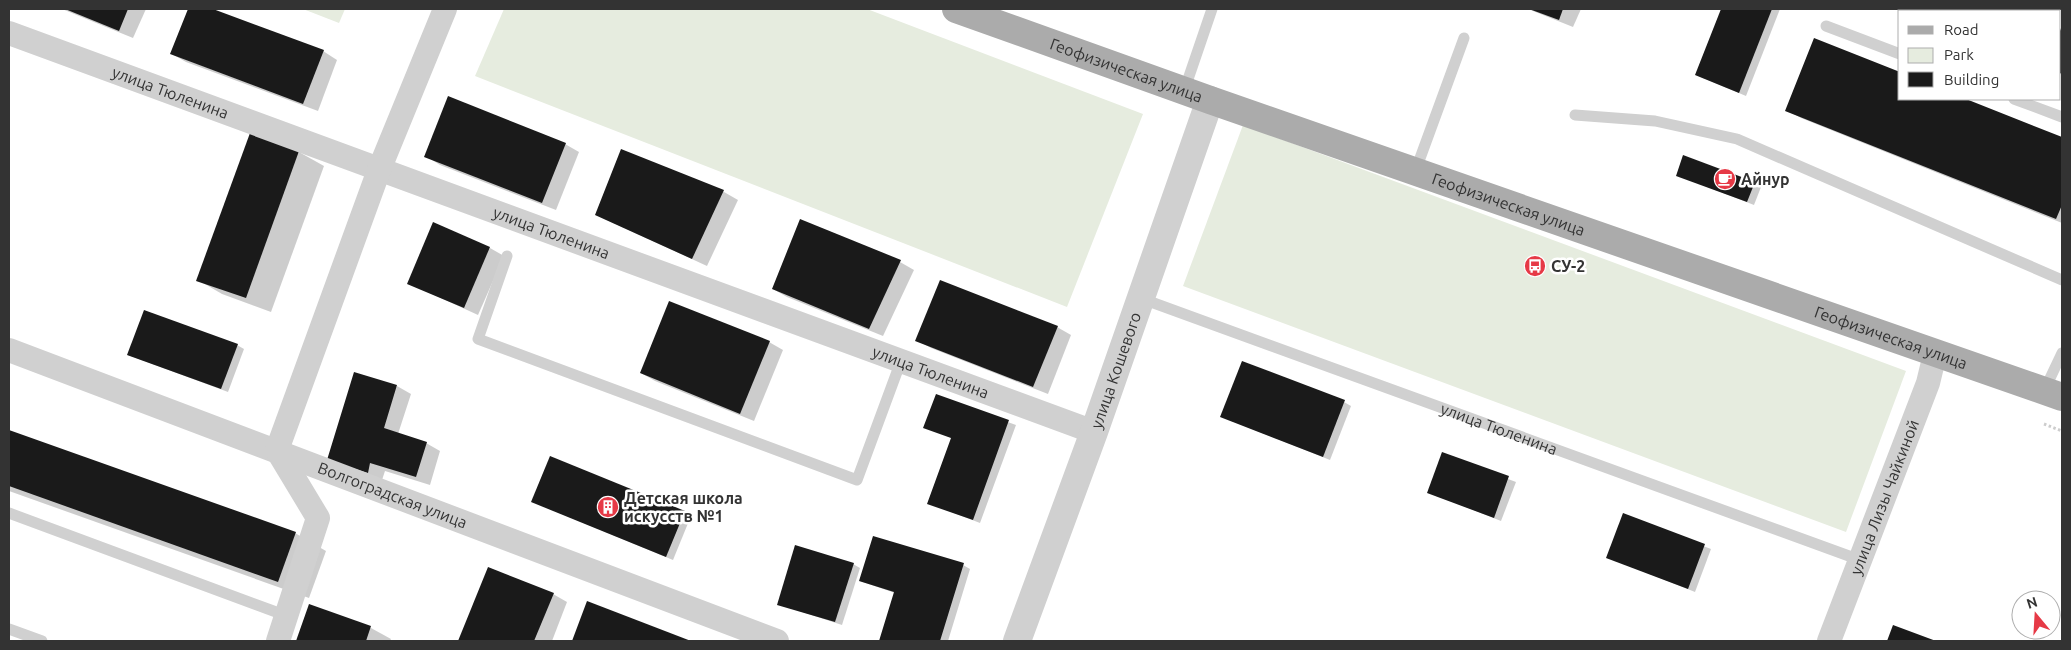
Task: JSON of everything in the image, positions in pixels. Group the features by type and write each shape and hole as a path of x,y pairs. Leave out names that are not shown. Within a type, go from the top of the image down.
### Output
{"main road":[{"name":"Геофизическая улица","path":"956,9 1184,91 2053,394"}],"street":[{"path":"278,641 318,518 277,450 379,170 445,9"},
{"name":"улица Тюленина","path":"9,33 1094,432"},
{"name":"улица Кошевого","path":"1017,641 1094,432 1210,100"},
{"name":"Волгоградская улица","path":"9,350 777,641"},
{"name":"улица Лизы Чайкиной","path":"1829,641 1928,383 1936,354"}],"lane":[{"path":"1184,91 1212,9"},
{"path":"1826,26 1898,53"},
{"path":"1415,172 1464,38"},
{"path":"2017,100 2062,117"},
{"path":"1576,115 1655,121 1737,139 2062,280"},
{"path":"507,256 478,339 857,480 902,361"},
{"name":"улица Тюленина","path":"1140,298 1860,560"},
{"path":"2053,394 2062,353"},
{"path":"9,513 287,616"},
{"path":"9,629 42,641"}],"green space":[{"path":"303,9 345,9 339,23"},
{"path":"504,9 867,9 1143,114 1067,307 475,76"},
{"path":"1243,125 1906,371 1846,532 1183,286"}],"building":[{"path":"65,9 128,9 119,31"},
{"path":"188,9 213,9 324,50 303,104 170,54"},
{"path":"1529,9 1563,9 1559,20"},
{"path":"1721,9 1772,9 1739,93 1695,75"},
{"path":"2062,25 2062,74 2061,74"},
{"path":"1814,38 1898,71 1898,100 1969,100 2062,137 2062,205 2056,219 1785,111"},
{"path":"448,96 566,143 542,203 424,157"},
{"path":"250,133 299,151 246,298 196,281"},
{"path":"621,149 724,190 692,259 595,215"},
{"path":"1683,155 1755,182 1747,202 1676,176"},
{"path":"800,219 901,260 869,329 772,289"},
{"path":"433,222 490,247 464,308 407,284"},
{"path":"940,280 1058,326 1033,387 915,341"},
{"path":"669,301 770,341 740,414 640,373"},
{"path":"144,310 238,344 221,389 127,355"},
{"path":"1242,361 1345,400 1323,457 1220,417"},
{"path":"354,372 397,385 384,428 427,442 416,477 370,463 368,473 327,460"},
{"path":"936,394 1009,420 973,520 927,504 951,438 923,428"},
{"path":"9,430 296,532 278,582 9,486"},
{"path":"1442,452 1509,476 1494,518 1427,493"},
{"name":"Детская школа искусств №1","path":"550,456 685,511 666,557 531,502"},
{"path":"1623,513 1705,544 1688,589 1606,558"},
{"path":"873,536 964,563 940,641 879,641 894,592 859,581"},
{"path":"795,545 854,563 835,622 777,605"},
{"path":"488,567 554,593 534,641 458,641"},
{"path":"587,601 691,641 572,641"},
{"path":"309,604 371,626 366,641 296,641"},
{"path":"1893,625 1936,641 1887,641"}],"place":[{"name":"Айнур","path":"1725,179"},
{"name":"СУ-2","path":"1535,266"},
{"name":"Детская школа искусств №1","path":"608,507"}]}
